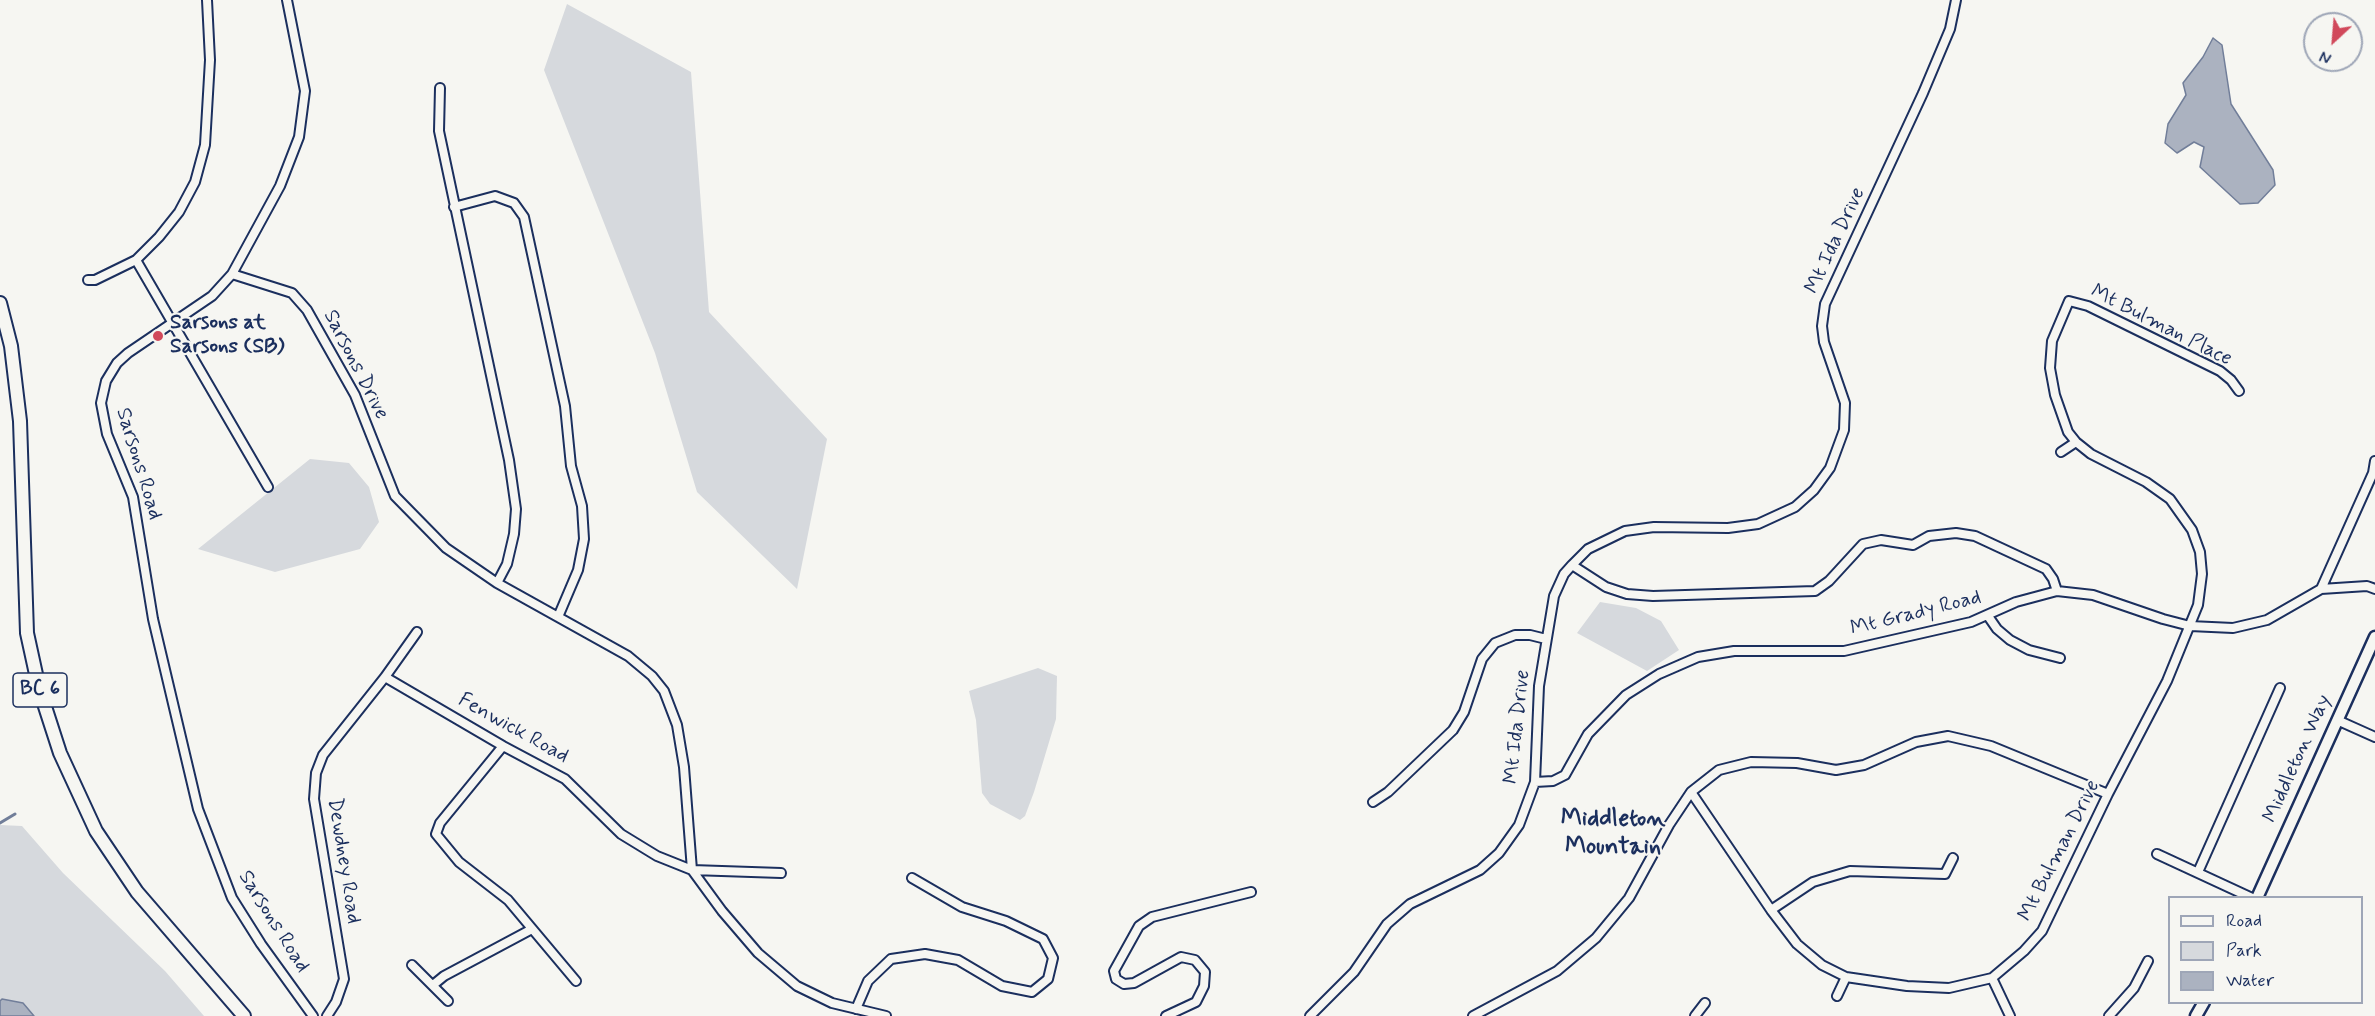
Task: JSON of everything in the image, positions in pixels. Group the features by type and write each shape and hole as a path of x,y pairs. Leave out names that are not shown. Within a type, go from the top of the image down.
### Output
{"main road":[{"name":"BC 6","path":"0,303 11,346 20,421 27,633 39,688 60,753 96,831 137,892 244,1016"}],"street":[{"path":"88,280 95,280 136,260 179,212 195,182 205,135 210,60 207,0"},
{"name":"Sarsons Road","path":"287,0 305,91 299,136 280,186 232,274 212,296 128,353 117,363 103,391 102,415 107,434 133,497 153,619 198,809 232,898 261,944 313,1016"},
{"name":"Mt Ida Drive","path":"1310,1016 1354,972 1386,924 1410,904 1480,870 1499,853 1519,825 1534,782 1539,686 1554,596 1564,574 1572,565 1588,549 1625,531 1654,527 1728,528 1758,525 1795,507 1814,490 1830,468 1844,430 1845,403 1824,342 1822,326 1825,304 1923,93 1950,29 1956,0"},
{"path":"440,88 439,131 509,460 516,509 514,534 507,564 496,583"},
{"path":"454,207 495,196 514,203 524,217 565,406 571,466 582,506 584,539 578,570 558,617"},
{"path":"136,260 268,487"},
{"name":"Sarsons Drive","path":"232,274 291,293 307,310 355,395 395,496 446,548 496,583 628,656 652,676 664,691 677,725 684,767 692,870"},
{"name":"Mt Bulman Place","path":"2190,626 2198,605 2202,574 2200,552 2192,530 2170,499 2146,482 2091,454 2068,432 2055,395 2050,368 2052,341 2069,301 2088,306 2220,371 2240,391"},
{"path":"2061,452 2076,442"},
{"path":"2321,590 2373,473 2375,461"},
{"path":"1572,565 1606,587 1627,594 1653,596 1815,591 1829,581 1863,544 1881,540 1913,545 1929,536 1956,533 1975,536 2046,569 2057,591"},
{"name":"Mt Grady Road","path":"1534,782 1553,781 1564,775 1588,734 1626,695 1659,674 1698,657 1734,651 1844,651 1971,622 2016,602 2057,591 2093,595 2190,626 2233,628 2267,620 2321,590 2367,586 2375,589"},
{"path":"1988,616 1997,629 2010,640 2029,650 2060,658"},
{"name":"Mt Bulman Drive","path":"1691,792 1771,910 1797,944 1822,965 1846,977 1907,986 1949,988 1992,978 2024,951 2042,931 2108,794 2167,681 2190,626"},
{"name":"Dewdney Road","path":"327,1016 336,1002 344,979 314,799 316,773 323,755 385,677 417,632"},
{"path":"1373,802 1388,792 1453,730 1464,712 1482,659 1495,643 1515,635 1530,635 1546,639"},
{"name":"Middleton Way","path":"2257,896 2375,637"},
{"name":"Fenwick Road","path":"385,677 503,746 566,779 621,834 657,856 692,870 781,873"},
{"path":"2198,872 2280,688"},
{"path":"2337,720 2375,737"},
{"path":"1473,1016 1557,971 1596,938 1629,898 1669,825 1691,792 1719,770 1751,762 1797,763 1836,770 1864,765 1916,742 1948,736 1991,746 2108,794"},
{"path":"503,746 482,775 440,823 436,834 459,862 508,900 576,981"},
{"path":"2157,854 2250,896"},
{"path":"1771,910 1814,882 1850,871 1945,874 1953,858"},
{"path":"692,870 722,912 766,959 797,986 832,1003 886,1016"},
{"path":"856,1009 868,981 891,959 925,954 958,960 1002,986 1032,992 1048,979 1053,958 1043,939 1006,921 962,907 912,878"},
{"path":"1166,1016 1196,1002 1204,986 1204,972 1195,960 1181,957 1134,983 1124,984 1116,979 1114,971 1139,926 1152,917 1251,892"},
{"path":"433,985 444,976 532,929"},
{"path":"2109,1016 2134,988 2148,961"},
{"path":"412,965 448,1001"},
{"path":"1837,996 1846,977"},
{"path":"1992,978 2010,1016"},
{"path":"1695,1016 1706,1003"}],"green space":[{"path":"567,4 691,72 709,312 827,439 797,589 697,492 655,353 544,70"},
{"path":"310,459 349,463 369,487 379,522 360,549 275,572 198,549"},
{"path":"1600,602 1636,608 1661,621 1679,650 1647,671 1577,633"},
{"path":"1038,668 1057,676 1056,719 1034,792 1025,816 1020,820 990,804 982,793 976,720 969,691"},
{"path":"0,825 22,826 63,873 165,971 204,1016 0,1016"}],"water":[{"path":"2213,38 2222,45 2231,104 2273,170 2275,185 2258,203 2240,204 2200,167 2204,147 2194,142 2177,153 2165,143 2168,124 2186,95 2183,83 2203,57"},
{"path":"2,999 23,1003 34,1016 0,1016"}],"waterway":[{"path":"0,823 15,814"}],"place":[{"name":"Sarsons at Sarsons (SB)","path":"158,336"}],"district":[{"name":"Middleton Mountain","path":"1613,834"}]}
